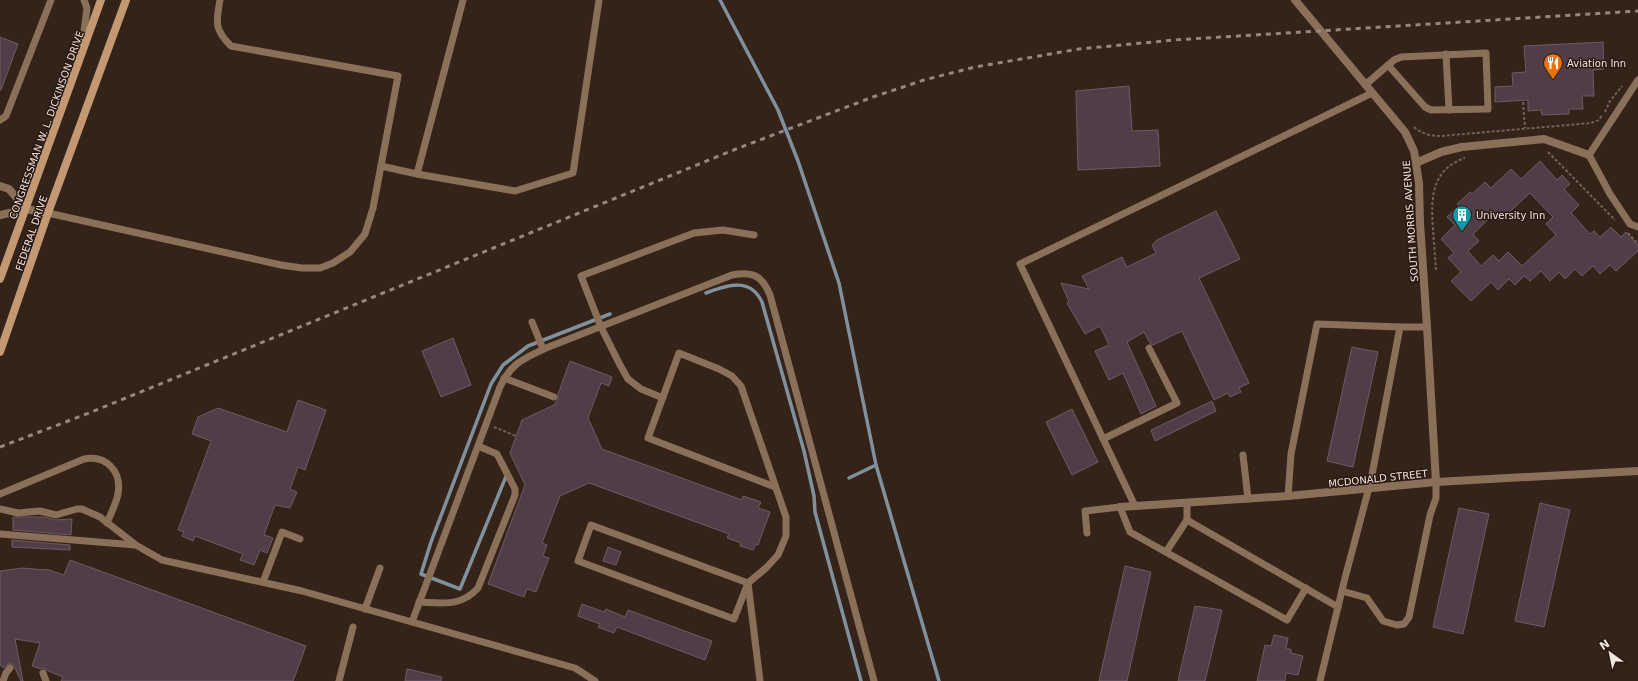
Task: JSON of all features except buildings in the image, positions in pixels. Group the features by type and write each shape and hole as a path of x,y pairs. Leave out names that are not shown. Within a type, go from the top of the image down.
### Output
{"main road":[{"name":"CONGRESSMAN W. L. DICKINSON DRIVE","path":"0,279 102,0"},
{"name":"FEDERAL DRIVE","path":"0,352 48,213 126,0"}],"street":[{"name":"SOUTH MORRIS AVENUE","path":"1295,0 1405,132 1414,151 1419,183 1420,223 1428,327 1436,482"},
{"path":"1416,163 1441,152 1462,147 1544,139 1589,155"},
{"path":"0,186 9,189 26,209"},
{"path":"0,215 26,209 48,213"},
{"name":"MCDONALD STREET","path":"1120,507 1288,496 1436,482 1638,470"}],"lane":[{"path":"0,120 6,116 51,0"},
{"path":"80,62 87,8 84,0"},
{"path":"48,213 281,265 302,268 320,268 333,263 350,252 364,234 373,208 398,76 232,46 221,36 216,20 220,0"},
{"path":"417,174 463,0"},
{"path":"381,166 417,174 515,191 573,173 599,0"},
{"path":"1365,85 1388,65 1401,56 1486,53 1488,109 1431,110 1425,107 1388,65"},
{"path":"1446,54 1449,110"},
{"path":"1638,80 1589,155 1610,194 1630,224 1638,227"},
{"path":"1135,506 1020,264 1372,93"},
{"path":"663,398 641,389 628,379 601,327 581,276 694,233 723,230 754,235"},
{"path":"412,622 486,424 504,378 509,370 519,362 543,349 732,275 742,273 751,274 758,277 767,288 874,681"},
{"path":"532,322 543,349"},
{"path":"1288,496 1290,454 1317,324 1428,327"},
{"path":"1320,681 1369,489 1400,327"},
{"path":"1103,439 1177,403 1150,348"},
{"path":"748,582 592,524 578,561 734,619 748,582 766,568 778,555 786,536 786,517 741,386 732,376 719,368 678,353 648,438 775,487"},
{"path":"504,378 554,397"},
{"path":"419,602 450,602 464,600 478,588 515,495 515,489 497,454 478,446"},
{"path":"1243,455 1248,499"},
{"path":"0,494 84,459 93,457 102,459 115,472 119,483 116,504 107,523"},
{"path":"1342,591 1367,598 1383,621 1404,624 1409,617 1430,515 1436,498 1436,482"},
{"path":"1166,552 1188,520 1187,502"},
{"path":"1087,533 1086,511 1120,507 1130,532 1287,620 1306,588"},
{"path":"0,509 18,513 40,511 56,515 82,509 92,512 136,545 162,560 302,591 575,668 595,681"},
{"path":"1188,520 1338,607"},
{"path":"263,582 282,532 300,539"},
{"path":"0,534 136,545"},
{"path":"365,609 380,568"},
{"path":"748,582 760,681"},
{"path":"339,681 353,628"},
{"path":"3,681 10,668"},
{"path":"43,674 46,681"}],"path":[{"path":"1409,123 1417,130 1433,136 1591,123 1599,120 1610,101 1626,82"},
{"path":"1524,102 1526,141"},
{"path":"1542,150 1548,151 1618,224"},
{"path":"1436,270 1432,204 1435,186 1442,173 1450,166 1459,160 1470,156"},
{"path":"1623,229 1638,244"},
{"path":"486,424 516,436"}],"waterway":[{"path":"720,0 778,110 798,161 839,283 876,465 939,681"},
{"path":"706,293 730,286 745,286 757,294 762,302 804,451 814,496 815,512 861,681"},
{"path":"507,474 460,589 421,574 431,542 491,384 503,365 528,346 610,314"},
{"path":"849,478 876,465"}],"railway":[{"path":"0,447 89,413 736,149 873,97 924,80 975,67 1079,49 1174,40 1638,11"}],"place":[{"name":"Aviation Inn","path":"1553,80"},
{"name":"University Inn","path":"1462,232"}]}
